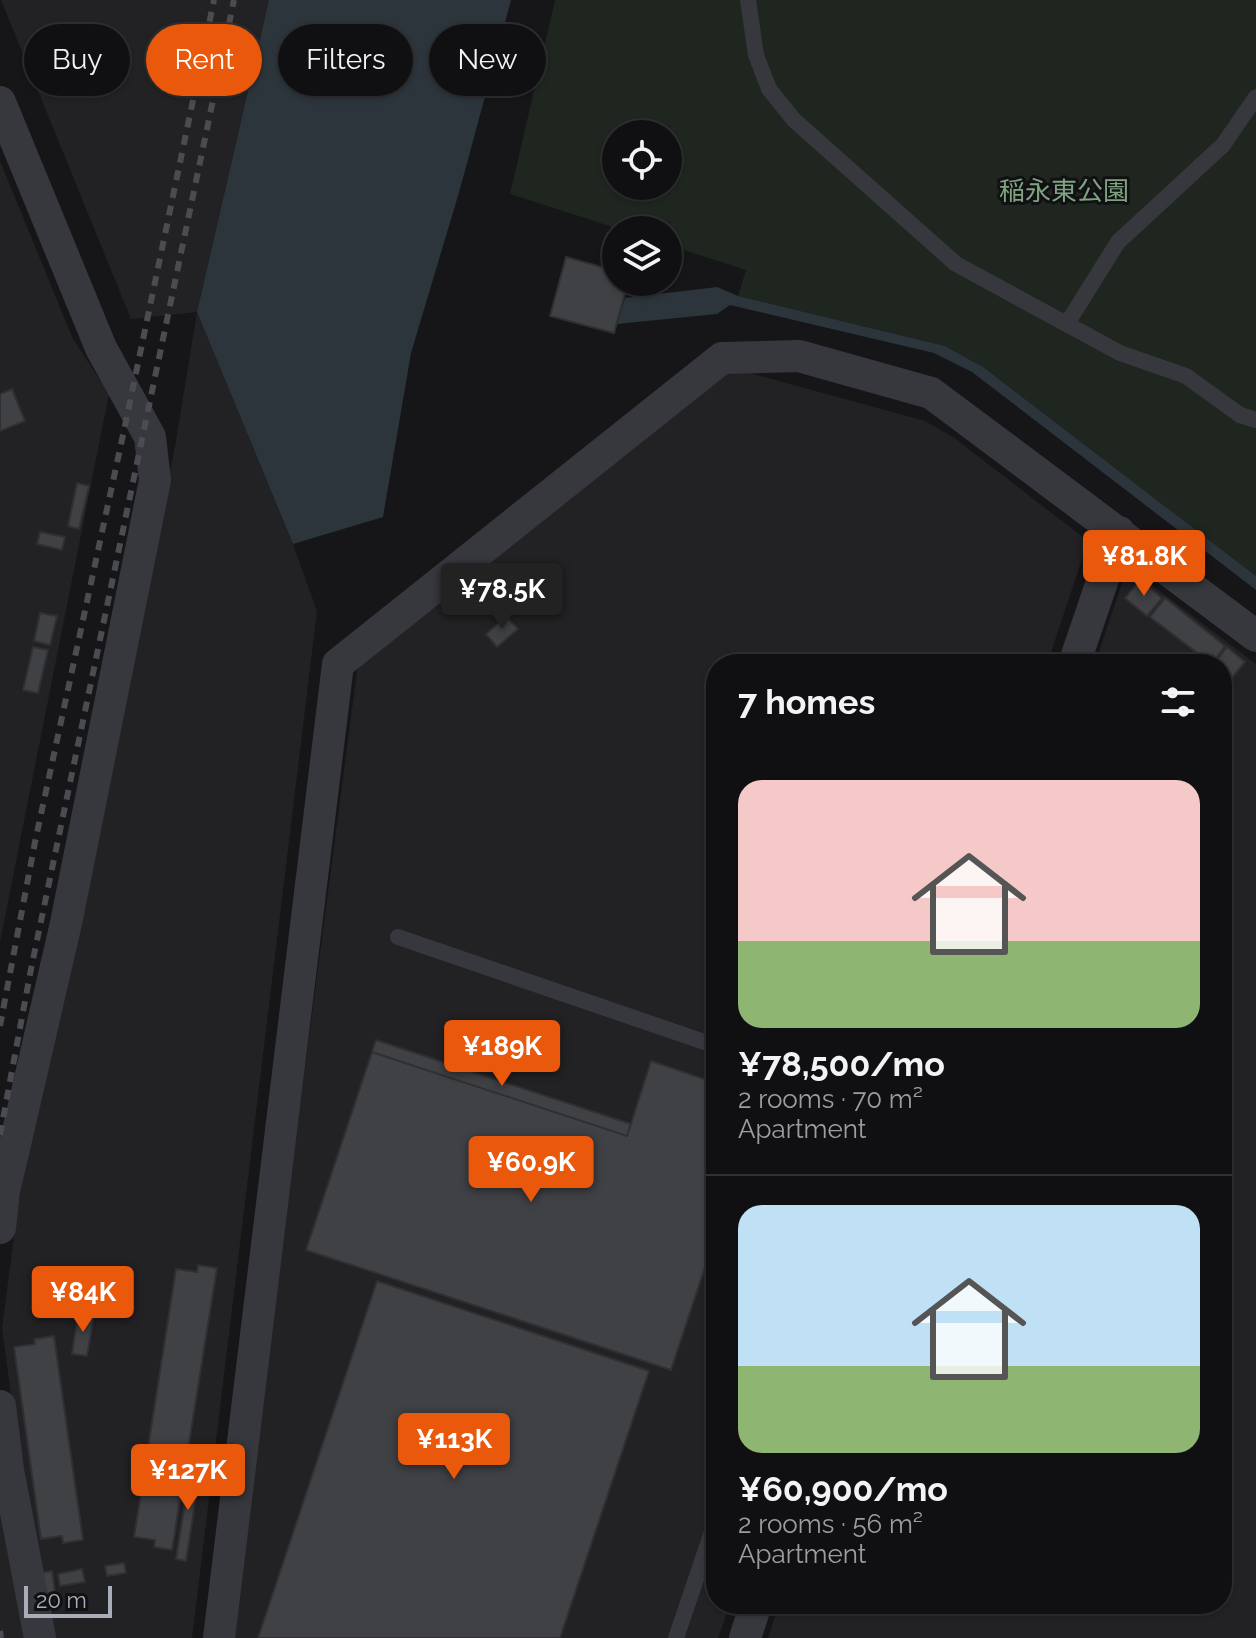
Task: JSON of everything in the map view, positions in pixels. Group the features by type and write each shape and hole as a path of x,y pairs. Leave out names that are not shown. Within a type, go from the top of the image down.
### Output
{"street":[{"path":"0,102 101,348 150,437 155,480 66,923 4,1192 0,1228"},
{"path":"219,1638 338,664 722,358 799,356 931,393 1256,636"},
{"path":"1077,654 1119,532"},
{"path":"0,1406 8,1470 40,1638"},
{"path":"745,1638 753,1614"}],"lane":[{"path":"748,0 756,55 769,89 794,120 956,264 1068,322 1120,353 1186,376 1240,415 1256,420"},
{"path":"1068,322 1118,242 1223,145 1256,97"},
{"path":"398,937 706,1043"},
{"path":"676,1638 706,1550"}],"shaded area":[{"path":"1,0 269,0 262,30 262,24 146,24 146,96 247,96 197,312 131,319 40,96 130,96 130,24 24,24 24,56"},
{"path":"269,0 511,0 505,24 429,24 429,96 485,96 411,353 383,517 293,544 197,312 247,96 262,96 262,30"},
{"path":"0,161 73,339 109,394 0,942"},
{"path":"717,287 738,296 945,346 983,367 1256,576 1256,590 972,372 934,353 730,305 717,314 617,324 625,298 682,296 682,291"},
{"path":"197,312 293,544 317,611 192,1638 52,1638 22,1475 2,1328 18,1206 175,447"},
{"path":"739,370 925,421 953,437 1088,541 1050,654 706,654 706,1614 726,1614 718,1638 230,1638 358,664 720,371"},
{"path":"1140,576 1256,664 1256,1638 768,1638 776,1614 1232,1614 1232,654 1098,654 1124,577"},
{"path":"0,1509 31,1638 0,1638"}],"green space":[{"name":"稲永東公園","path":"555,0 1256,0 1256,576 983,367 945,346 738,296 746,270 682,249 682,216 602,216 602,224 510,194 533,96 546,96 546,39"}],"building":[{"path":"566,257 602,267 602,296 624,296 614,333 550,316"},
{"path":"12,389 25,421 0,431 0,394"},
{"path":"77,483 89,486 79,529 68,526"},
{"path":"40,532 65,537 62,550 37,544"},
{"path":"1140,580 1162,598 1147,616 1125,598"},
{"path":"1165,598 1225,646 1219,654 1199,654 1150,617"},
{"path":"40,613 57,616 50,645 34,641"},
{"path":"506,616 518,629 497,647 486,634"},
{"path":"33,647 48,650 38,693 23,690"},
{"path":"1227,647 1245,662 1232,678 1232,654 1222,654"},
{"path":"376,1040 631,1124 627,1136 372,1052"},
{"path":"372,1052 627,1136 651,1061 706,1080 706,1264 671,1370 306,1250"},
{"path":"198,1265 217,1268 172,1550 154,1547 155,1540 134,1537 176,1269 197,1272"},
{"path":"377,1281 649,1371 560,1638 258,1638"},
{"path":"78,1313 94,1316 87,1356 72,1354"},
{"path":"54,1336 83,1540 63,1543 62,1536 41,1539 14,1347 35,1344 34,1339"},
{"path":"191,1464 201,1465 186,1561 176,1559"},
{"path":"124,1563 126,1573 107,1576 105,1566"},
{"path":"82,1569 85,1582 60,1586 58,1574"},
{"path":"52,1571 55,1592 43,1594 40,1573"}],"railway":[{"path":"0,1026 35,842 214,0"},
{"path":"0,1135 31,969 234,0"},
{"path":"0,1631 1,1638"}]}
